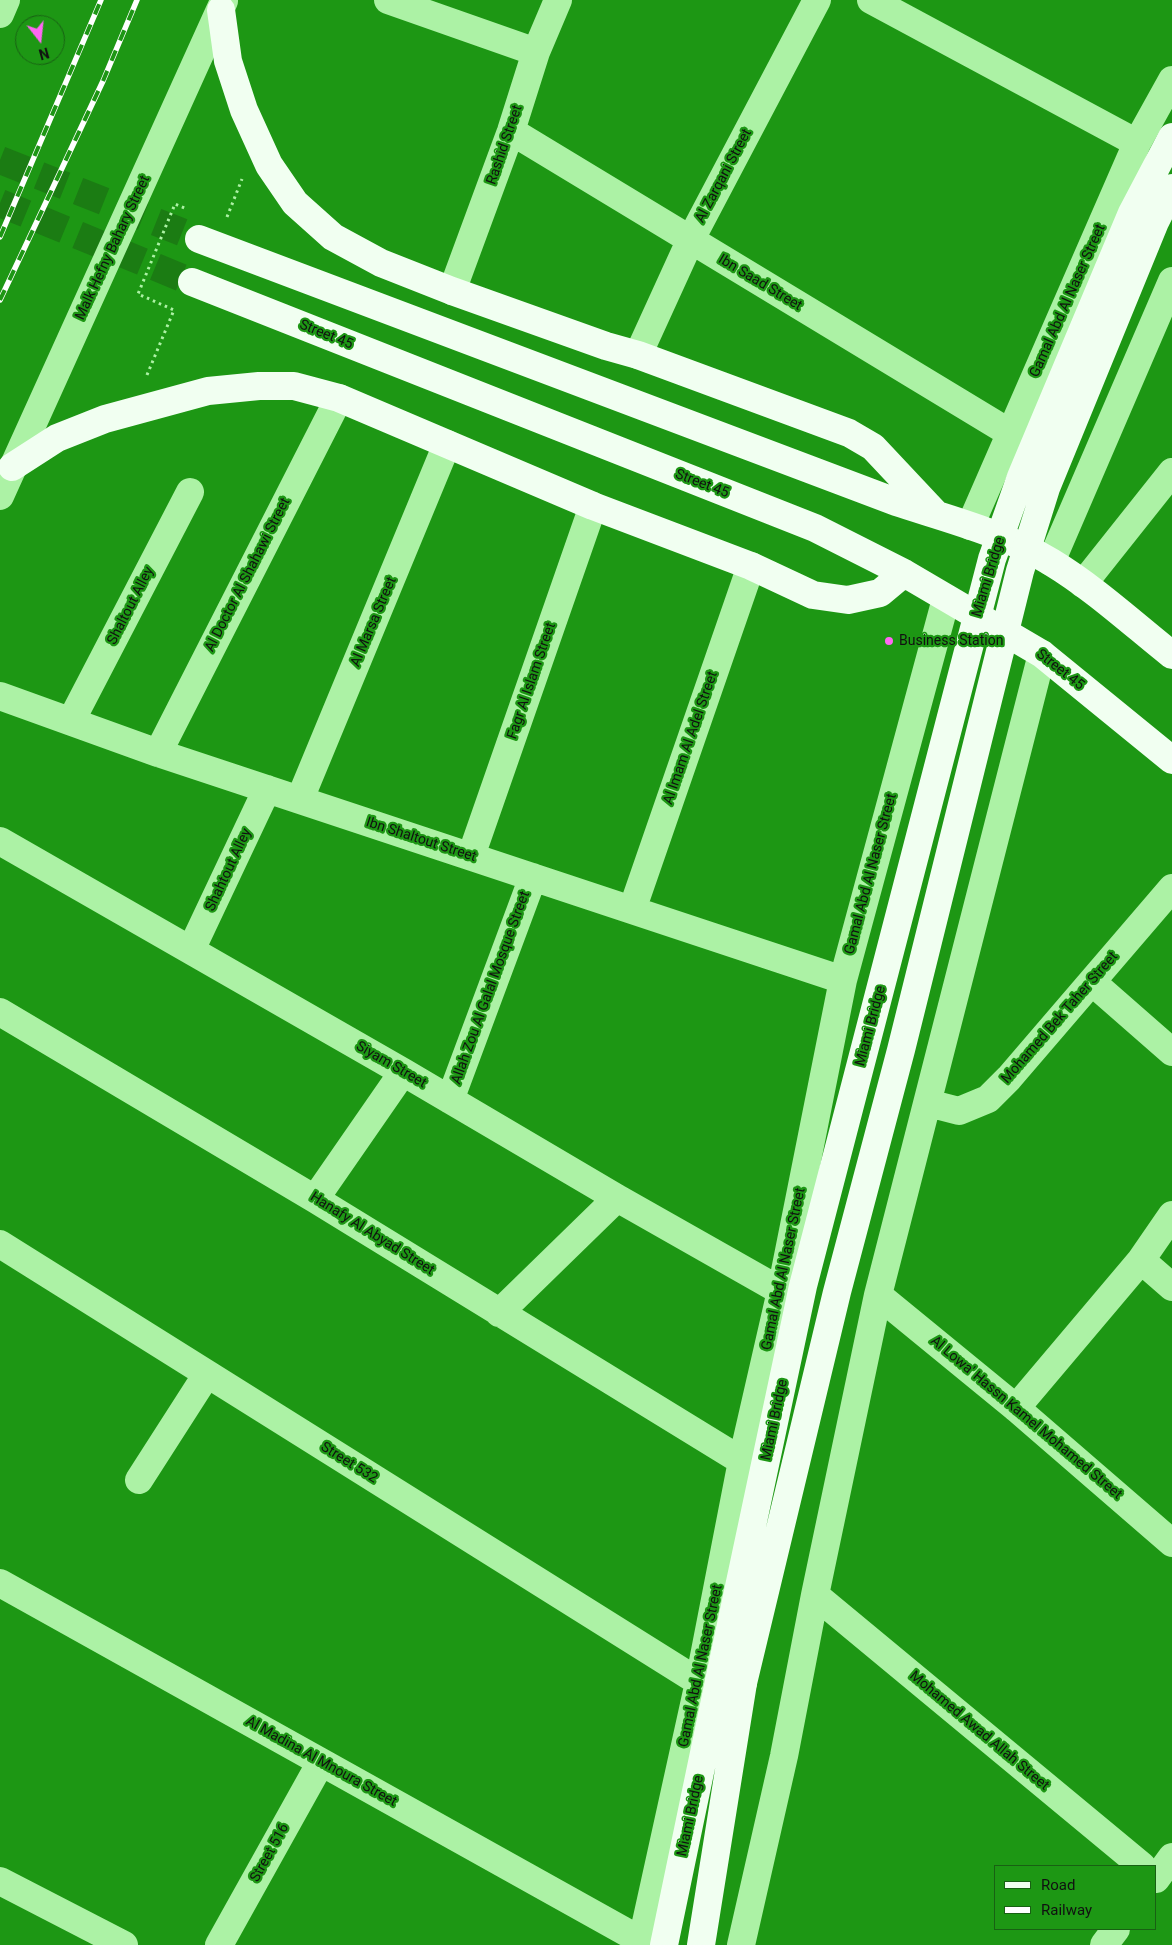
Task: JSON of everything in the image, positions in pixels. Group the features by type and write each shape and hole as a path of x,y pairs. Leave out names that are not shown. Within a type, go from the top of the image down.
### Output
{"main road":[{"path":"223,5 228,61 244,110 269,165 295,203 333,237 380,263 452,291 606,346 638,355 850,433 873,446 937,516"},
{"name":"Miami Bridge","path":"701,1945 720,1682 803,1286 990,568 1022,477 1128,223 1172,137"},
{"name":"Miami Bridge","path":"649,1944 720,1682 835,1302 903,1041 1020,571 1046,488 1155,222 1172,188"},
{"path":"199,239 896,502 1015,543 1051,562 1083,584 1172,655"},
{"name":"Street 45","path":"192,282 815,528 904,573 1042,654 1172,760"},
{"path":"12,467 57,438 105,419 132,411 208,391 259,386 294,386 338,398 593,506 751,566 813,595 848,600 880,593 904,573"}],"street":[{"path":"0,14 6,0"},
{"path":"388,0 536,52"},
{"name":"Rashid Street","path":"452,291 511,131 536,52 558,0"},
{"name":"Al Zarqani Street","path":"638,355 690,241 817,0"},
{"path":"871,0 1137,143"},
{"name":"Malk Hefny Bahary Street","path":"0,496 223,5"},
{"name":"Gamal Abd Al Naser Street","path":"970,526 1137,143 1172,80"},
{"name":"Ibn Saad Street","path":"511,131 1010,433"},
{"path":"1051,562 1172,281"},
{"name":"Al Doctor Al Shahawi Street","path":"158,753 338,398"},
{"name":"Al Marsa Street","path":"300,799 447,444"},
{"path":"1083,584 1172,472"},
{"name":"Shaltout Alley","path":"71,721 190,492"},
{"name":"Fagr Al Islam Street","path":"471,856 593,506"},
{"name":"Al Imam Al Adel Street","path":"632,910 751,566"},
{"name":"Gamal Abd Al Naser Street","path":"720,1682 742,1461 781,1290 842,980 946,598"},
{"path":"741,1945 784,1756 815,1595 878,1295 1042,654"},
{"name":"Ibn Shaltout Street","path":"0,696 158,753 842,980"},
{"name":"Shahtout Alley","path":"191,950 267,789"},
{"name":"Siyam Street","path":"0,841 403,1072 617,1198 781,1290"},
{"name":"Allah Zou Al Galal Mosque Street","path":"450,1100 533,877"},
{"name":"Mohamed Bek Taher Street","path":"928,1103 959,1111 988,1099 1009,1078 1172,888"},
{"path":"1092,982 1172,1052"},
{"name":"Hanafy Al Abyad Street","path":"0,1012 315,1198 742,1461"},
{"path":"315,1198 403,1072"},
{"path":"499,1313 617,1198"},
{"path":"1016,1408 1140,1260 1172,1215"},
{"name":"Street 532","path":"0,1244 206,1374 720,1682"},
{"path":"1140,1260 1172,1287"},
{"name":"Al Lowa' Hassn Kamel Mohamed Street","path":"878,1295 1016,1408 1172,1543"},
{"path":"139,1480 206,1374"},
{"name":"Al Madina Al Mnoura Street","path":"0,1583 649,1944"},
{"name":"Mohamed Awad Allah Street","path":"815,1595 1141,1865"},
{"name":"Street 516","path":"219,1945 321,1762"},
{"path":"1157,1877 1172,1857"},
{"path":"1157,1879 1172,1892"},
{"path":"0,1881 124,1945"},
{"path":"1104,1945 1115,1930"}],"path":[{"path":"132,411 174,310 138,294 175,204"}],"tunnel":[{"path":"0,160 199,239"},
{"path":"0,203 192,282"}],"railway":[{"path":"0,237 101,0"},
{"path":"0,300 103,81 137,0"}],"place":[{"name":"Business Station","path":"889,641"}]}
